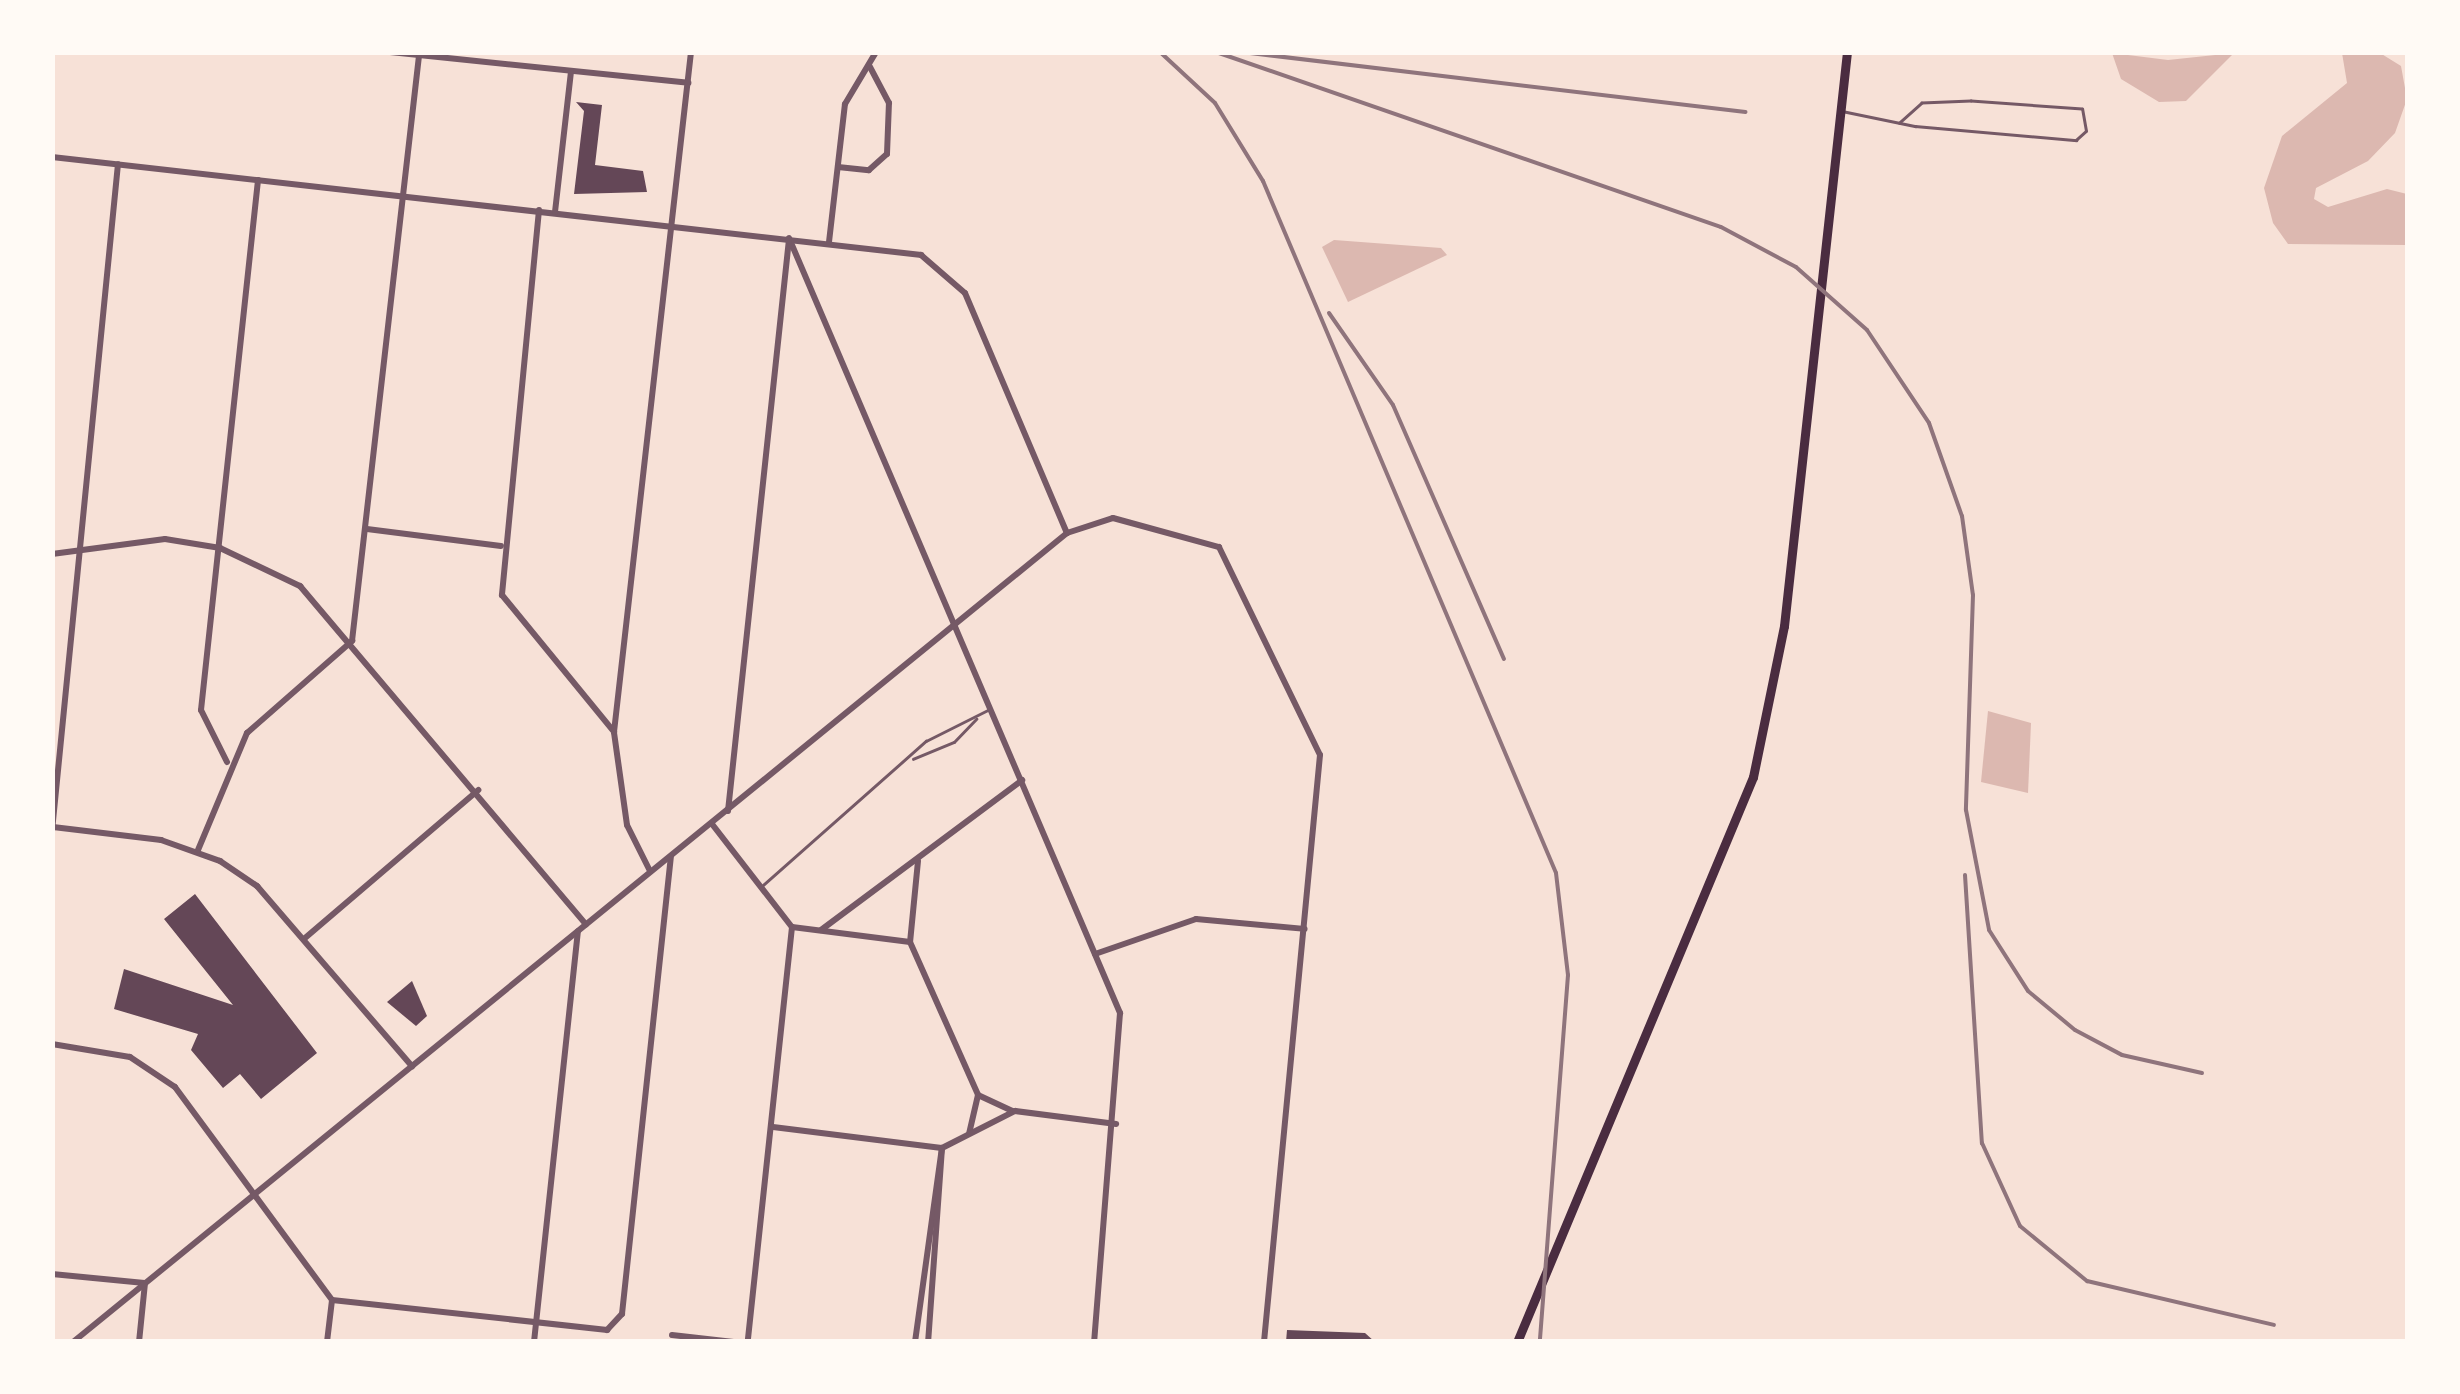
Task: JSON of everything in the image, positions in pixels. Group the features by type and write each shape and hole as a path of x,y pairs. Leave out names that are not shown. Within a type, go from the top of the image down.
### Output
{"main road":[{"path":"1516,1342 1752,777 1784,626 1847,52"}],"street":[{"path":"390,52 688,83"},
{"path":"650,872 627,825 614,732 691,52"},
{"path":"830,242 845,104 876,52"},
{"path":"198,850 227,762 276,701 352,641 419,56"},
{"path":"838,167 870,170 887,154 889,103 870,67"},
{"path":"555,212 571,72"},
{"path":"52,158 921,254 952,275 1067,533"},
{"path":"118,164 75,550 53,828 198,850 257,886 412,1066"},
{"path":"227,762 200,710 258,180"},
{"path":"539,210 501,546 510,610 614,732"},
{"path":"789,238 1095,954 1124,1040 1094,1342"},
{"path":"728,811 789,238"},
{"path":"73,1342 254,1189 958,628 1067,533 1113,518 1219,546 1239,572 1320,755 1264,1342"},
{"path":"367,529 501,546"},
{"path":"52,554 166,539 220,548 300,586 352,641 586,924"},
{"path":"821,930 1022,780"},
{"path":"305,938 478,790"},
{"path":"712,824 792,926 910,942"},
{"path":"332,1300 606,1330 622,1314 671,856"},
{"path":"918,861 910,942 978,1095 970,1133"},
{"path":"1095,954 1196,919 1305,930"},
{"path":"748,1342 792,926"},
{"path":"534,1342 578,931"},
{"path":"52,1044 104,1049 158,1072 254,1189 332,1300 327,1342"},
{"path":"978,1095 1015,1112 1116,1124"},
{"path":"773,1127 942,1148 1015,1112"},
{"path":"915,1342 942,1148"},
{"path":"928,1342 942,1148"},
{"path":"52,1274 145,1284"},
{"path":"139,1342 145,1284"},
{"path":"672,1335 734,1342"}],"lane":[{"path":"1841,111 1900,123 2076,140 2086,131 2082,108 1971,101 1922,104 1900,123"},
{"path":"911,760 954,742 992,708"},
{"path":"760,887 911,760 940,730 978,717"}],"shaded area":[{"path":"2112,53 2168,60 2234,53 2186,101 2159,102 2121,79"},
{"path":"2342,53 2380,53 2401,66 2407,99 2395,133 2368,161 2316,188 2314,199 2328,207 2387,189 2407,194 2407,245 2288,244 2273,223 2264,188 2282,136 2347,83"},
{"path":"1334,240 1441,248 1447,255 1348,302 1322,247"},
{"path":"1988,711 2031,723 2028,793 1981,782"}],"building":[{"path":"576,102 602,105 595,165 643,171 647,192 574,194 584,111"},
{"path":"195,894 317,1053 261,1099 240,1074 223,1088 191,1050 198,1034 114,1009 124,969 233,1005 164,919"},
{"path":"412,981 427,1016 416,1026 387,1002"},
{"path":"1287,1330 1365,1333 1375,1342 1286,1342"}],"railway":[{"path":"1160,52 1215,103 1263,181 1556,873 1568,975 1540,1342"},
{"path":"1216,52 1721,227 1796,267 1867,330 1929,423 1962,516 1973,595 1966,810 1989,930 2028,991 2075,1030 2122,1055 2202,1073"},
{"path":"1250,53 1746,112"},
{"path":"1329,313 1393,405 1504,659"},
{"path":"1965,875 1982,1143 2020,1226 2087,1281 2274,1325"}]}
